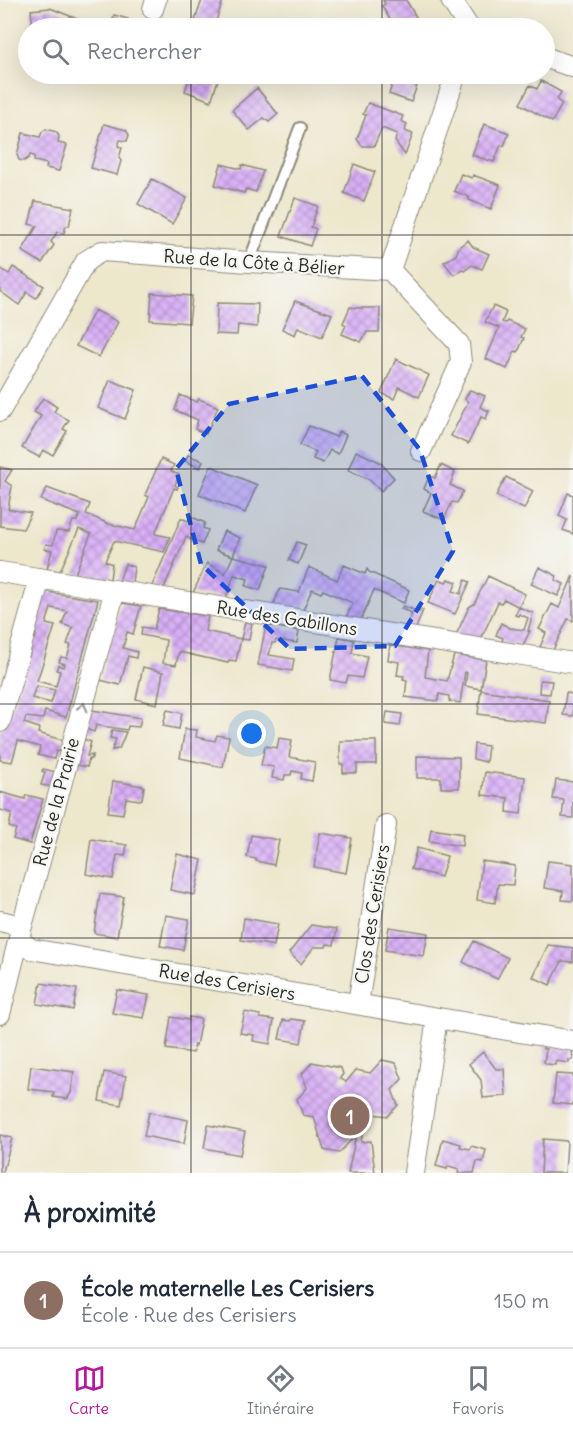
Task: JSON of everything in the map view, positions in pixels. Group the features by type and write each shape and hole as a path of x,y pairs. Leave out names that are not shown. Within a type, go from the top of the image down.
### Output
{"street":[{"path":"451,0 463,18"},
{"path":"555,61 573,67"},
{"path":"421,451 462,356 459,345 390,270 453,84"},
{"name":"Rue de la Côte à Bélier","path":"0,411 86,261 102,251 390,270"},
{"name":"Rue des Gabillons","path":"0,572 573,663"},
{"path":"0,722 40,578"},
{"name":"Rue de la Prairie","path":"0,1014 115,590"},
{"name":"Clos des Cerisiers","path":"358,1004 386,825"},
{"name":"Rue des Cerisiers","path":"0,921 21,933 31,948 573,1041"},
{"path":"414,1173 437,1018"}],"lane":[{"path":"249,262 300,128"}],"highlighted area":[{"path":"362,376 420,450 453,551 395,646 290,649 201,564 176,469 229,404"}],"building":[{"path":"202,0 223,0 217,18 196,18"},
{"path":"383,0 406,0 417,18 389,18 382,6 385,4"},
{"path":"50,8 75,18 32,18 31,10"},
{"path":"187,84 217,84 211,101 185,91"},
{"path":"392,84 415,84 417,86 411,102 389,94"},
{"path":"540,84 546,84 561,92 557,100 562,104 552,122 520,104 530,85 537,89"},
{"path":"257,88 278,114 269,122 264,118 249,130 232,110"},
{"path":"368,103 403,116 401,121 407,124 405,131 413,134 405,155 395,141 397,134 382,128 374,146 362,146 357,139"},
{"path":"104,124 126,130 129,135 127,141 120,140 118,146 122,148 117,175 91,168"},
{"path":"484,124 509,133 494,162 472,155"},
{"path":"46,129 56,132 59,136 58,143 67,145 59,171 46,168 47,164 34,161 34,156 30,155 24,161 19,160 17,155 23,133 40,137"},
{"path":"221,164 241,169 242,165 263,171 256,192 246,189 244,193 215,185"},
{"path":"354,164 375,172 364,201 344,193"},
{"path":"461,174 472,178 473,175 500,185 491,209 454,191"},
{"path":"152,179 187,198 172,224 138,204"},
{"path":"295,198 318,206 311,227 316,229 310,246 281,236"},
{"path":"35,201 73,208 69,226 66,226 64,233 57,232 51,242 54,245 42,263 22,251 37,226 29,224"},
{"path":"468,240 473,247 489,254 482,269 472,265 454,275 444,262 456,255 459,247"},
{"path":"13,267 44,286 36,298 27,292 19,305 0,291 0,268 9,274"},
{"path":"152,293 192,296 189,323 150,320"},
{"path":"295,301 332,314 322,337 298,327 295,335 282,329"},
{"path":"217,303 258,304 257,327 238,325 237,335 216,334"},
{"path":"493,306 506,312 502,322 507,321 525,329 518,352 515,351 507,369 486,359 499,328 485,322"},
{"path":"350,307 380,308 379,332 367,332 361,342 342,334 346,325 343,323"},
{"path":"95,310 118,322 99,357 76,346"},
{"path":"396,359 429,375 419,397 399,387 394,399 381,393"},
{"path":"110,380 136,390 125,419 98,408"},
{"path":"470,390 485,396 480,407 489,411 486,419 481,417 468,444 451,436 468,402 465,399"},
{"path":"180,395 197,402 199,399 218,407 206,434 195,429 198,420 175,410"},
{"path":"43,398 57,407 54,412 69,420 63,429 67,431 53,455 43,450 39,457 22,448 41,416 34,412"},
{"path":"309,426 336,437 339,431 346,435 338,454 330,450 323,463 313,459 316,452 300,445"},
{"path":"356,451 380,462 394,478 381,491 370,480 348,470"},
{"path":"188,455 203,461 200,468 185,461"},
{"path":"161,459 174,465 171,471 179,475 175,485 178,487 174,488 155,534 170,537 164,552 114,541 105,561 112,564 110,579 75,574 91,534 79,529 60,571 47,569 52,550 44,549 46,544 53,545 56,531 69,532 73,521 77,521 80,515 41,500 47,488 90,504 86,514 109,524 135,530 149,497 145,495"},
{"path":"441,465 455,472 450,485 463,491 457,503 452,502 444,520 423,511 431,493 424,489 429,476 435,478"},
{"path":"211,466 257,485 245,513 199,494"},
{"path":"0,467 12,470 5,481 12,486 8,509 31,513 23,529 0,526"},
{"path":"506,477 533,491 524,509 496,496"},
{"path":"568,493 573,495 573,534 563,530 567,520 559,516"},
{"path":"190,516 205,523 203,528 208,530 202,544 186,537 164,588 152,586 181,518 188,521"},
{"path":"224,531 240,538 233,556 216,550"},
{"path":"297,542 306,545 298,564 289,560"},
{"path":"233,556 269,565 260,590 246,586 248,579 234,575 226,598 193,593 207,563 225,574"},
{"path":"125,564 134,567 132,583 119,581"},
{"path":"344,565 365,574 367,569 409,590 404,603 374,590 361,619 346,617 353,603 323,590 321,593 312,589 303,610 273,606 280,589 299,592 309,567 337,580"},
{"path":"539,567 557,576 555,580 564,584 558,596 531,584"},
{"path":"488,576 525,594 519,607 504,599 501,603 498,602 481,639 456,635 469,607 474,604"},
{"path":"573,576 573,621 568,619 553,650 540,647 546,633 539,629 552,604 559,608"},
{"path":"439,579 446,582 448,579 457,582 453,591 461,594 465,580 470,582 455,614 428,603"},
{"path":"41,591 98,600 66,717 45,711 43,719 26,717 24,723 39,728 38,733 65,741 62,752 56,751 54,759 38,755 40,747 18,741 12,762 0,760 0,731 9,719 31,650 29,649 32,639 35,639 36,635 30,633","holes":["51,608 67,611 62,624 73,628 67,644 71,645 67,658 61,657 59,662 65,664 64,667 58,665 56,670 60,671 56,686 37,681 55,626 46,624","36,686 55,690 51,703 32,698"]},
{"path":"121,603 141,606 133,634 127,632 123,648 137,652 136,658 128,656 120,685 100,680"},
{"path":"403,606 419,612 423,610 416,628 406,627 412,613 401,609"},
{"path":"519,607 533,613 528,631 530,631 523,645 502,642 503,638 496,635 501,623 510,628 524,630 528,618 519,614 515,615"},
{"path":"159,609 208,616 205,631 241,639 236,661 229,660 228,663 179,652 176,665 163,663 166,640 141,635 142,627 154,629"},
{"path":"245,622 252,623 249,640 241,639"},
{"path":"266,625 299,631 297,643 276,640 272,643 269,655 294,659 292,671 258,665"},
{"path":"339,637 354,640 352,653 367,656 362,678 348,676 346,683 330,680"},
{"path":"390,645 428,651 425,677 447,681 454,655 486,660 481,689 465,686 467,673 465,672 460,703 449,701 449,696 439,694 438,701 405,697 407,680 403,679 404,676 397,675 399,662 388,660"},
{"path":"143,667 163,672 157,704 136,699"},
{"path":"540,680 552,681 550,694 539,693"},
{"path":"481,690 549,700 546,723 478,714"},
{"path":"566,693 573,694 573,716 563,715"},
{"path":"92,710 141,718 139,727 128,726 127,730 96,725 94,732 86,729"},
{"path":"167,710 182,713 179,729 163,726"},
{"path":"387,712 402,714 400,726 385,724"},
{"path":"185,729 197,730 196,737 215,741 217,735 229,737 223,767 180,758"},
{"path":"112,730 126,732 119,749 112,750 116,739 110,738"},
{"path":"279,738 292,740 289,757 315,762 312,781 301,779 302,773 292,771 291,775 285,775 284,780 272,778 274,767 261,765 265,746 277,748"},
{"path":"84,739 91,742 87,756 93,755 87,767 77,765"},
{"path":"340,741 376,741 376,764 357,764 357,773 343,773 343,764 340,764"},
{"path":"474,744 488,746 486,762 473,759"},
{"path":"417,756 459,757 459,788 441,788 441,778 417,778"},
{"path":"43,769 56,772 52,787 41,785 45,772 42,771"},
{"path":"485,772 525,777 521,814 507,812 508,798 482,795"},
{"path":"556,780 573,782 573,818 562,817 564,800 553,799"},
{"path":"113,781 144,786 142,799 126,798 123,814 108,812"},
{"path":"0,792 25,799 26,795 43,799 30,844 13,839 16,829 9,827 12,813 0,810"},
{"path":"431,829 463,834 462,846 429,841"},
{"path":"320,833 352,838 346,873 314,867"},
{"path":"251,835 279,840 274,865 247,857"},
{"path":"91,839 127,845 125,856 117,855 113,879 86,874"},
{"path":"417,848 447,856 441,877 411,869"},
{"path":"177,854 202,860 195,895 170,890"},
{"path":"482,861 515,866 513,885 498,884 495,903 477,900"},
{"path":"548,861 573,864 573,901 562,900 563,891 544,888"},
{"path":"100,894 124,897 117,937 94,933"},
{"path":"166,915 189,919 183,950 160,946"},
{"path":"244,918 278,924 274,946 241,940"},
{"path":"311,925 337,929 334,945 314,947 301,964 289,953"},
{"path":"389,927 428,933 424,956 385,950"},
{"path":"474,941 508,958 497,979 463,962"},
{"path":"548,945 573,948 573,962 562,961 550,985 533,977"},
{"path":"41,983 77,989 73,1010 37,1004"},
{"path":"117,990 149,995 144,1018 112,1013"},
{"path":"245,1012 274,1020 270,1044 253,1041 254,1035 240,1033"},
{"path":"171,1017 201,1019 193,1053 166,1049"},
{"path":"291,1019 305,1021 301,1043 279,1039 283,1020 290,1021"},
{"path":"543,1045 572,1050 573,1060 569,1060 569,1063 556,1061 555,1065 547,1064 544,1062 546,1049 543,1049"},
{"path":"483,1052 496,1069 504,1069 506,1096 483,1098 481,1080 469,1064"},
{"path":"382,1060 396,1063 402,1079 392,1090 398,1105 388,1116 372,1114 368,1116 369,1125 363,1131 361,1142 371,1141 375,1173 348,1173 356,1135 339,1153 324,1150 314,1117 303,1115 297,1099 307,1088 302,1074 312,1062 341,1068 343,1074 340,1078 346,1082 356,1070 370,1073"},
{"path":"31,1066 74,1072 71,1093 67,1099 53,1097 54,1092 28,1089"},
{"path":"104,1072 126,1076 121,1105 99,1101"},
{"path":"556,1074 573,1075 573,1105 553,1103"},
{"path":"149,1112 188,1120 184,1144 144,1136"},
{"path":"208,1125 245,1132 240,1155 204,1148"},
{"path":"0,1135 12,1138 3,1172 0,1171"},
{"path":"443,1139 461,1144 460,1147 470,1149 471,1146 486,1150 483,1162 477,1161 474,1173 458,1173 459,1169 436,1166"},
{"path":"543,1139 567,1141 565,1173 541,1173"}],"place":[{"name":"École maternelle Les Cerisiers","path":"350,1116"}]}
